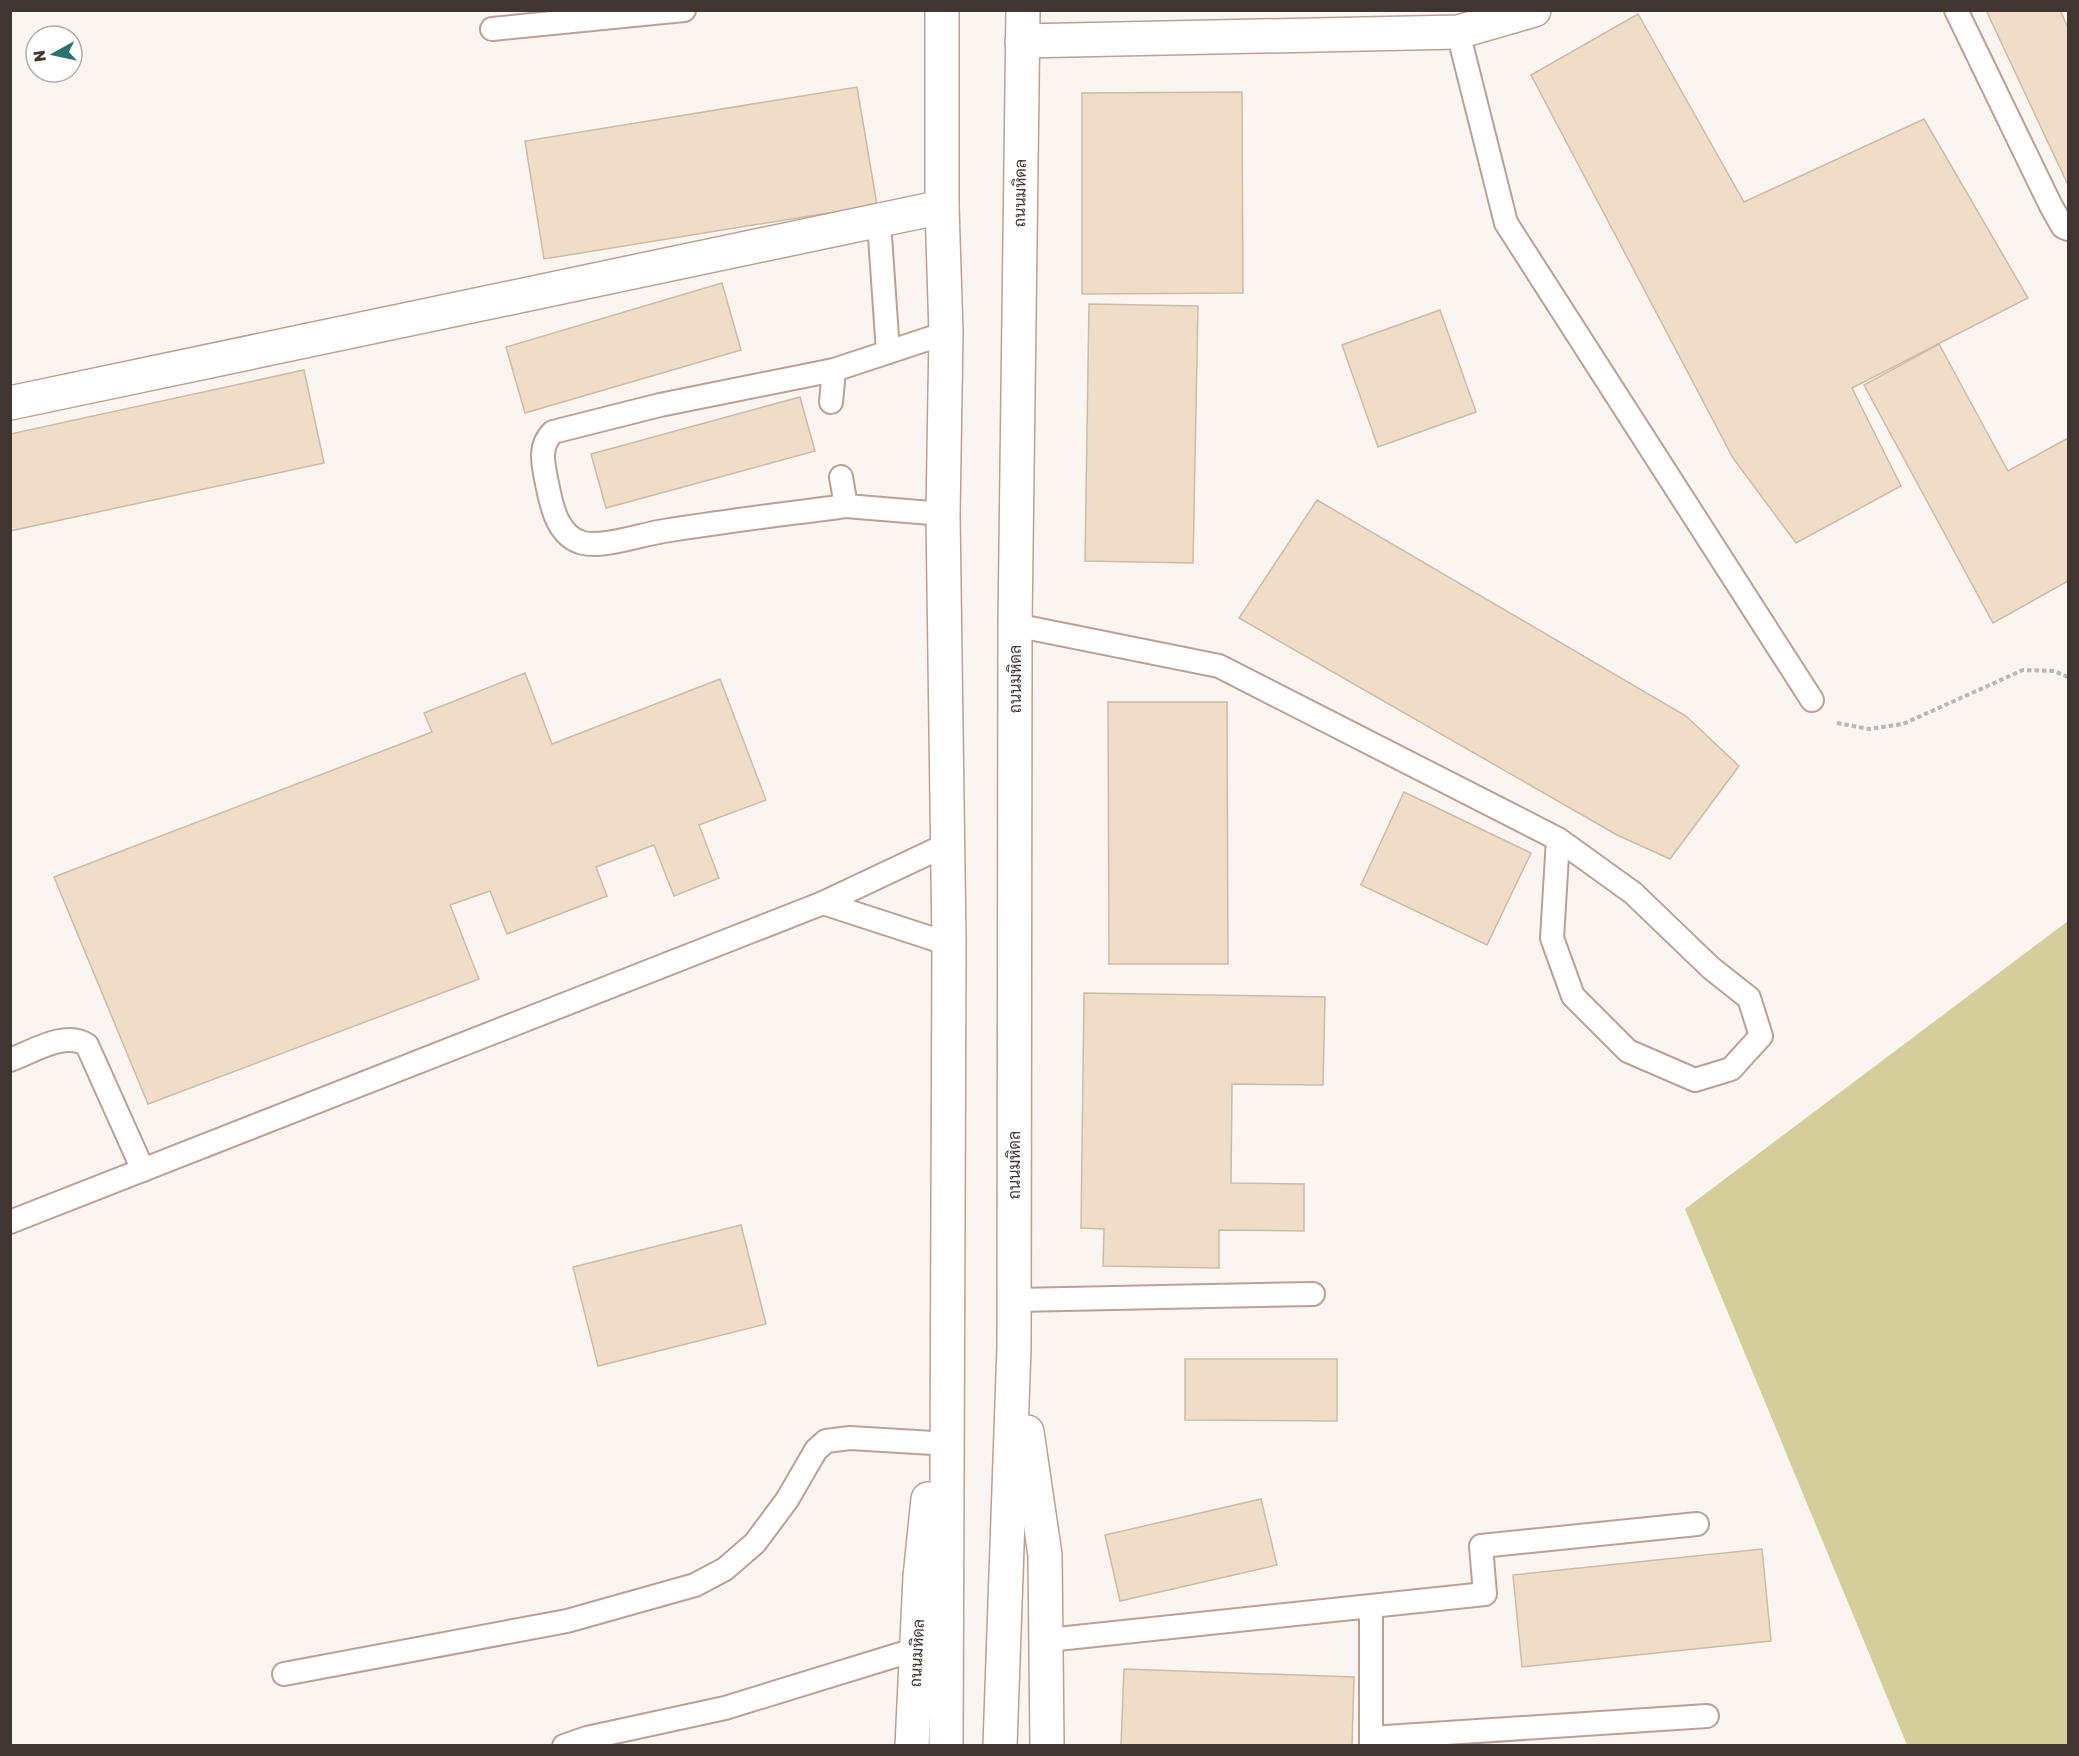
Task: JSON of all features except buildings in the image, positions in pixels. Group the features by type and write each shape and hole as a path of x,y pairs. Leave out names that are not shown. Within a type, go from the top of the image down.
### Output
{"main road":[{"name":"ถนนมหิดล","path":"942,10 942,207 946,333 943,514 949,944 946,1746"},
{"path":"1022,26 1458,32 1534,10"},
{"name":"ถนนมหิดล","path":"1000,1746 1014,1347 1015,625 1022,26"},
{"path":"10,404 942,207"},
{"name":"ถนนมหิดล","path":"906,1744 917,1649 920,1577 947,1309"},
{"name":"ถนนมหิดล","path":"1014,1347 1045,1555 1048,1640 1047,1746"}],"lane":[{"path":"492,29 684,10"},
{"path":"1956,10 2051,206 2068,230"},
{"path":"1458,32 1506,223 1812,700"},
{"path":"879,222 888,352"},
{"path":"943,514 846,506 663,531 595,544 582,543 561,528 551,504 542,459 546,439 553,432 660,405 834,370 946,333"},
{"path":"831,402 834,370"},
{"path":"841,477 846,506"},
{"path":"1015,625 1220,666 1558,839 1633,893 1712,968 1749,998 1761,1036 1731,1069 1695,1080 1628,1051 1573,996 1552,938 1558,839"},
{"path":"10,1222 823,903 948,844"},
{"path":"823,903 949,944"},
{"path":"10,1060 69,1038 80,1040 87,1045 143,1170"},
{"path":"1014,1300 1313,1294"},
{"path":"284,1674 567,1621 695,1585 725,1569 755,1543 787,1500 816,1450 826,1441 850,1438 933,1443"},
{"path":"1048,1640 1485,1594 1481,1546 1697,1524"},
{"path":"1371,1606 1371,1742 1707,1716"},
{"path":"564,1746 587,1738 725,1708 917,1649"}],"path":[{"path":"1812,700 1836,723 1869,729 1903,724 2023,670 2054,671 2068,677"}],"shaded area":[{"path":"2068,921 2068,1745 1907,1745 1685,1209"}]}
